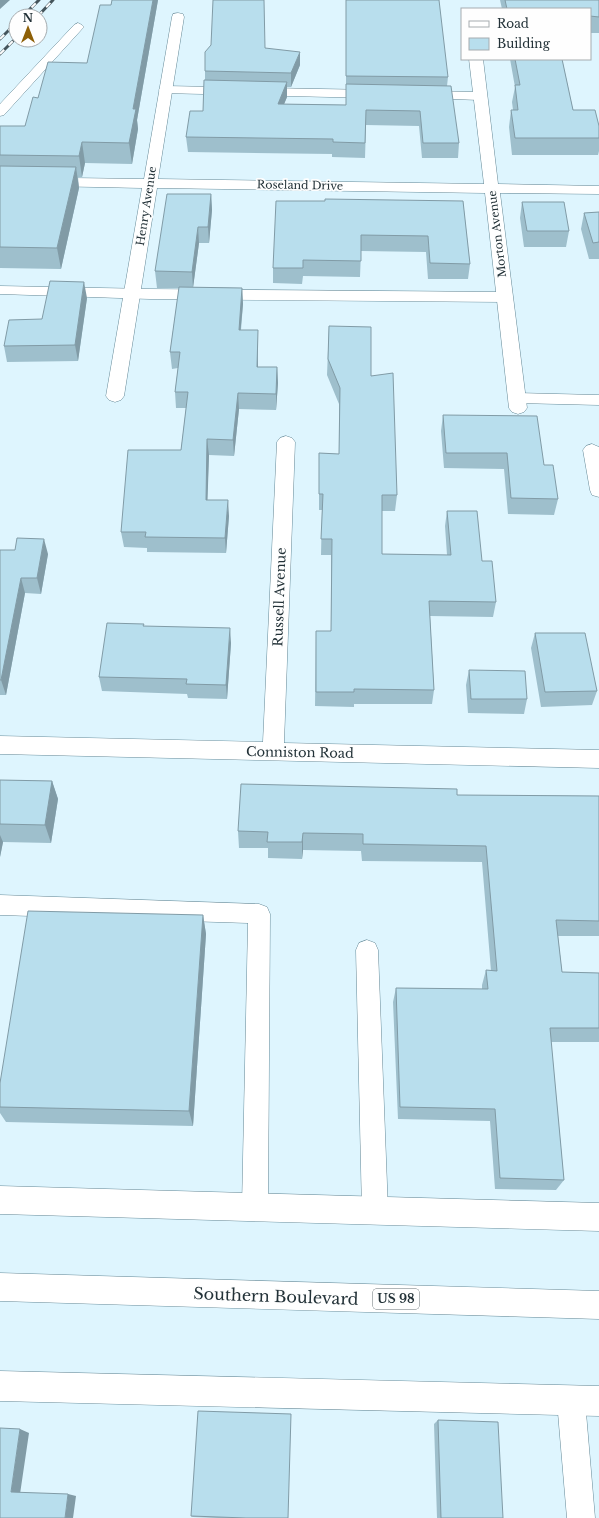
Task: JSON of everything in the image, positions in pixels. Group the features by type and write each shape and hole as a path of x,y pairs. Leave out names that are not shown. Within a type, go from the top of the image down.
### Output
{"street":[{"name":"Henry Avenue","path":"115,396 178,17"},
{"name":"Morton Avenue","path":"476,60 517,403"},
{"name":"Roseland Drive","path":"0,181 599,190"},
{"name":"Russell Avenue","path":"273,752 286,442"},
{"path":"592,450 599,490"},
{"name":"Conniston Road","path":"0,745 599,760"},
{"path":"0,1200 599,1217"},
{"name":"Southern Boulevard","path":"0,1287 599,1305"},
{"path":"0,1386 599,1401"}],"lane":[{"path":"0,112 78,27"},
{"path":"166,90 384,94"},
{"path":"416,95 480,96"},
{"path":"0,290 132,294 504,297"},
{"path":"517,403 597,400"},
{"path":"0,905 259,914 254,1207"},
{"path":"367,950 374,1211"},
{"path":"571,1401 581,1518"}],"building":[{"path":"112,0 153,0 133,109 136,109 129,143 82,142 79,156 0,155 0,126 25,126 33,97 38,98 48,62 87,63 100,5 111,5"},
{"path":"213,0 264,0 265,48 300,52 291,73 205,71 205,52 211,45"},
{"path":"346,0 439,0 448,77 346,76"},
{"path":"505,0 599,0 599,17 591,16 591,8 507,8"},
{"path":"515,60 562,60 573,110 595,110 599,126 599,138 515,138 511,110 518,110 515,85 520,85"},
{"path":"204,80 287,82 278,104 346,105 346,84 451,86 459,143 423,143 420,111 366,110 365,143 333,142 333,139 186,137 190,111 203,111"},
{"path":"0,166 76,167 57,248 0,247"},
{"path":"167,194 211,194 208,227 198,227 192,272 155,271"},
{"path":"325,199 463,201 470,264 430,263 428,236 361,235 361,261 303,260 303,268 273,268 276,201 325,201"},
{"path":"522,202 564,202 569,231 527,231"},
{"path":"599,212 599,242 593,243 584,213"},
{"path":"50,281 84,282 75,345 4,346 9,320 42,319"},
{"path":"179,287 242,288 239,330 258,330 257,367 277,367 276,394 238,393 233,440 207,439 206,500 228,500 225,538 145,537 146,532 121,532 128,450 181,450 188,392 175,392 180,352 170,352"},
{"path":"329,326 371,327 371,376 393,373 397,495 382,495 382,554 451,555 447,511 477,511 482,561 492,561 496,602 429,601 434,690 354,689 354,692 316,692 316,631 331,631 332,539 321,539 323,494 319,494 319,453 339,454 340,388 328,359"},
{"path":"443,415 537,416 544,465 553,465 558,499 511,498 507,453 446,453"},
{"path":"17,538 44,539 37,578 21,578 0,680 0,550 15,550"},
{"path":"107,623 144,624 143,626 230,628 226,685 186,684 187,679 99,677"},
{"path":"535,633 585,633 597,691 545,692"},
{"path":"469,670 525,671 527,699 471,699"},
{"path":"0,780 52,781 45,825 0,824"},
{"path":"241,784 457,789 457,795 599,796 599,921 556,920 562,972 599,973 599,1028 550,1028 564,1180 500,1178 495,1109 400,1107 396,988 488,989 486,970 497,971 486,846 363,844 363,834 303,833 302,842 267,842 268,832 238,831"},
{"path":"28,911 203,915 189,1111 0,1107 0,1083"},
{"path":"198,1411 291,1414 288,1518 191,1516"},
{"path":"438,1420 498,1422 503,1518 441,1518"},
{"path":"0,1428 20,1429 11,1492 68,1494 65,1518 0,1518"}],"railway":[{"path":"31,8 39,0"},
{"path":"46,8 53,0"},
{"path":"0,39 8,31"},
{"path":"0,54 8,46"}]}
